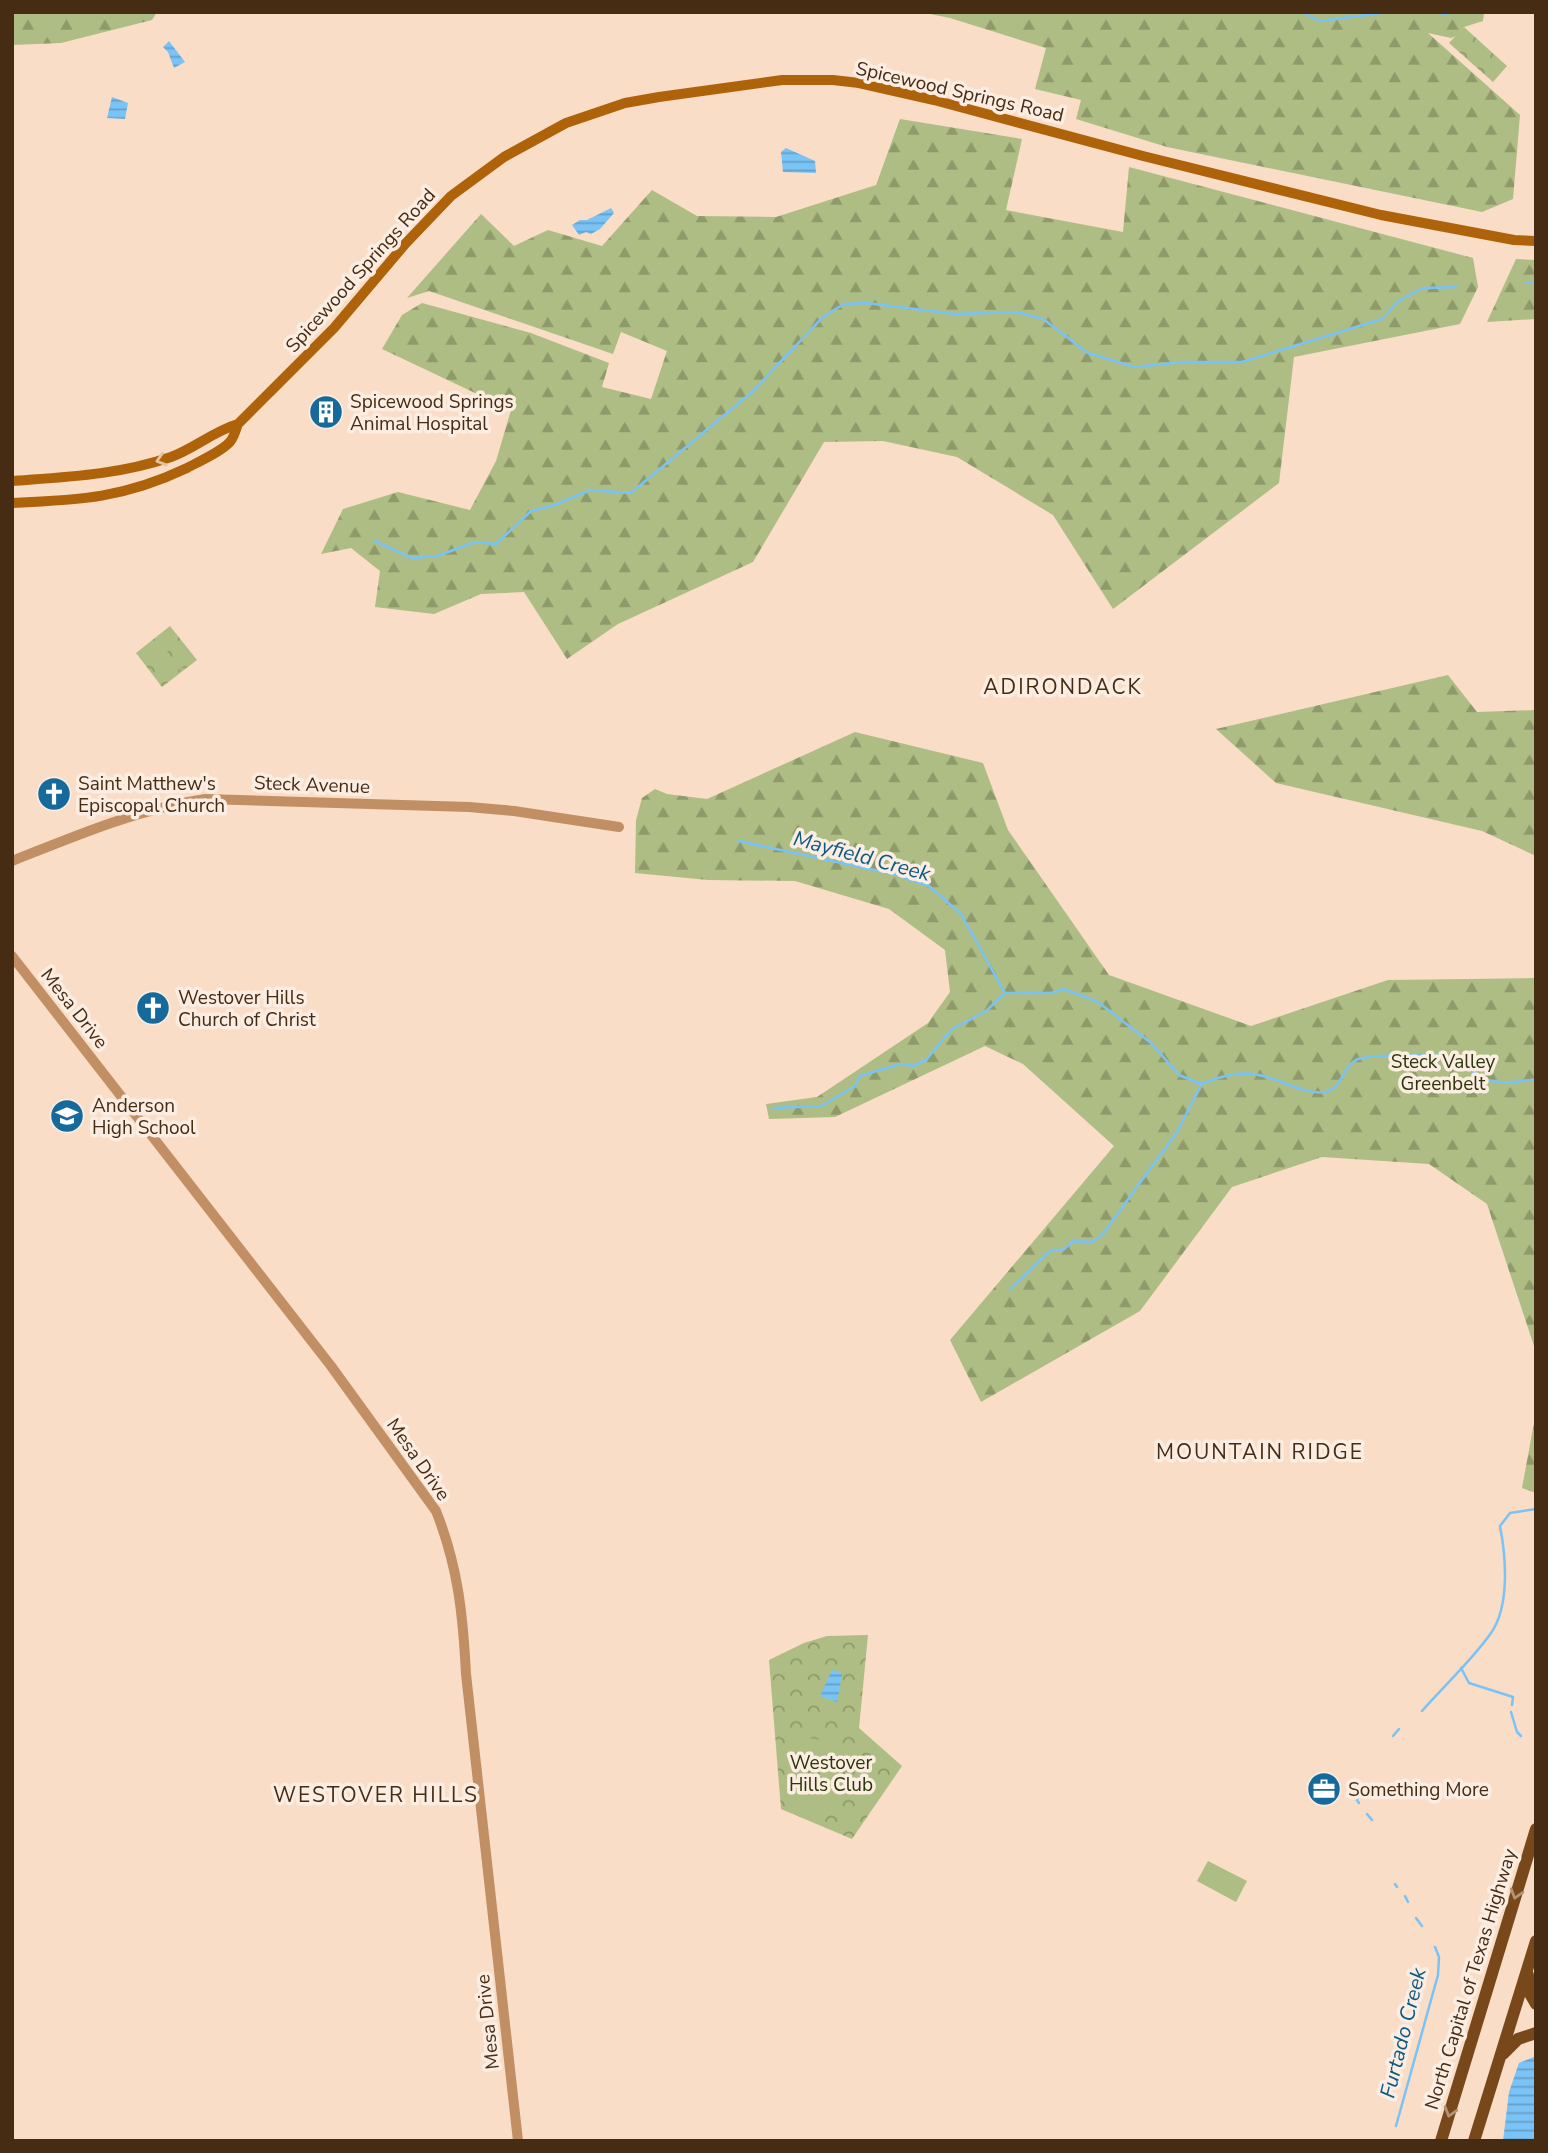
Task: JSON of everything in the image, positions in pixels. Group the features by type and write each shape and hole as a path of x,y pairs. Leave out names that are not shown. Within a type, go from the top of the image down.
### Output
{"highway":[{"name":"North Capital of Texas Highway","path":"1441,2141 1536,1829"},
{"path":"1474,2141 1536,1941"},
{"path":"1527,1968 1529,1992 1536,2004"},
{"path":"1500,2057 1518,2039 1536,2033"}],"main road":[{"name":"Spicewood Springs Road","path":"12,503 96,498 152,484 193,465 232,442 238,424 334,328 406,243 451,196 504,157 564,124 625,103 659,97 782,80 859,83 1381,215 1536,242"},
{"name":"Spicewood Springs Road","path":"12,481 106,473 177,454 204,442 221,429 238,424"},
{"path":"96,498 106,485 106,473"}],"street":[{"name":"Steck Avenue","path":"12,861 142,813 176,803 205,800 469,807 619,827"},
{"name":"Mesa Drive","path":"12,956 331,1366 436,1511 457,1574 461,1603 466,1674 518,2141"}],"green space":[{"path":"12,12 157,12 152,20 61,43 12,45"},
{"path":"920,12 1484,13 1483,21 1464,27 1451,38 1428,33 1520,115 1513,199 1482,212 1167,147 1076,119 1081,100 1035,89 1046,48 950,18"},
{"path":"1464,27 1507,66 1493,82 1449,43"},
{"path":"900,119 1022,139 1006,210 1123,232 1129,167 1473,258 1478,287 1460,324 1294,357 1279,483 1113,609 1053,515 957,457 883,441 824,442 753,562 618,624 567,659 524,592 481,594 434,614 375,607 380,571 351,548 321,554 343,509 398,492 470,510 496,461 511,410 382,349 402,315 422,303 531,333 609,363 602,387 651,399 667,351 621,332 613,354 429,291 407,298 481,214 514,246 548,230 602,246 652,190 697,216 776,217 876,185"},
{"path":"1516,259 1536,260 1536,319 1487,322"},
{"path":"170,626 197,660 162,687 136,653"},
{"path":"168,634 176,645 154,662 146,652"},
{"path":"181,651 189,662 167,679 159,669"},
{"path":"1448,675 1477,712 1536,710 1536,856 1482,831 1276,783 1216,729"},
{"name":"Steck Valley Greenbelt","path":"855,732 983,763 1008,830 1109,975 1251,1026 1388,980 1536,978 1536,1352 1487,1204 1429,1164 1322,1157 1232,1187 1140,1311 981,1402 950,1340 1114,1146 1023,1064 985,1046 835,1117 769,1119 766,1104 817,1097 928,1023 950,992 945,950 889,909 795,881 708,880 635,873 636,820 642,798 655,789 667,794 707,799"},
{"path":"1536,1412 1536,1493 1522,1488"},
{"name":"Westover Hills Club","path":"868,1635 859,1728 902,1766 852,1839 781,1809 769,1660 804,1643 827,1636"},
{"path":"798,1736 826,1741 824,1754 796,1749"},
{"path":"795,1754 823,1759 820,1772 793,1767"},
{"path":"810,1780 838,1784 836,1798 808,1793"},
{"path":"807,1798 835,1802 833,1815 805,1811"},
{"path":"1208,1861 1247,1881 1236,1902 1197,1881"}],"water":[{"path":"169,41 185,62 174,68 168,52 163,47"},
{"path":"112,97 128,103 125,119 107,118"},
{"path":"786,148 815,161 816,173 783,172 781,152"},
{"path":"611,208 614,213 600,229 591,234 586,232 579,235 572,225 580,220 587,220"},
{"path":"832,1670 842,1675 837,1702 820,1696"},
{"path":"1536,2056 1536,2141 1503,2141 1509,2092 1519,2063"}],"waterway":[{"path":"1302,12 1320,21 1389,12"},
{"path":"1437,12 1454,12"},
{"path":"1526,282 1536,283"},
{"path":"375,541 412,558 437,556 475,542 496,544 531,511 555,505 590,490 631,493 752,392 823,317 844,304 866,303 955,314 1017,312 1043,319 1088,353 1135,367 1182,362 1242,362 1382,319 1400,300 1423,288 1457,287"},
{"name":"Mayfield Creek","path":"739,841 893,874 929,886 961,914 1005,993 1051,993 1064,989 1098,1002 1151,1043 1179,1075 1201,1084 1224,1076 1255,1074 1309,1091 1325,1092 1331,1090 1349,1066 1358,1059 1405,1055 1459,1058 1480,1077 1496,1082 1536,1079"},
{"path":"773,1108 821,1106 855,1086 860,1076 900,1064 913,1066 926,1060 952,1029 985,1012 1005,993"},
{"path":"1010,1289 1051,1250 1063,1250 1073,1241 1092,1242 1102,1235 1177,1132 1201,1085"},
{"name":"Furtado Creek","path":"1422,1711 1476,1653 1497,1622 1505,1581 1500,1526 1510,1513 1536,1509"},
{"path":"1461,1668 1469,1683 1513,1697 1512,1705"},
{"path":"1511,1712 1517,1732 1521,1736"},
{"name":"Furtado Creek","path":"1393,1736 1399,1729"},
{"name":"Furtado Creek","path":"1358,1794 1359,1803"},
{"name":"Furtado Creek","path":"1367,1814 1372,1820"},
{"name":"Furtado Creek","path":"1405,1896 1408,1902"},
{"name":"Furtado Creek","path":"1416,1918 1422,1926"},
{"name":"Furtado Creek","path":"1396,2126 1438,1975 1439,1957 1435,1947"}],"place":[{"name":"Spicewood Springs Animal Hospital","path":"326,412"},
{"name":"Saint Matthew's Episcopal Church","path":"54,794"},
{"name":"Westover Hills Church of Christ","path":"153,1008"},
{"name":"Anderson High School","path":"67,1116"},
{"name":"Something More","path":"1324,1789"}],"district":[{"name":"ADIRONDACK","path":"1063,687"},
{"name":"MOUNTAIN RIDGE","path":"1260,1452"},
{"name":"WESTOVER HILLS","path":"376,1795"}]}
